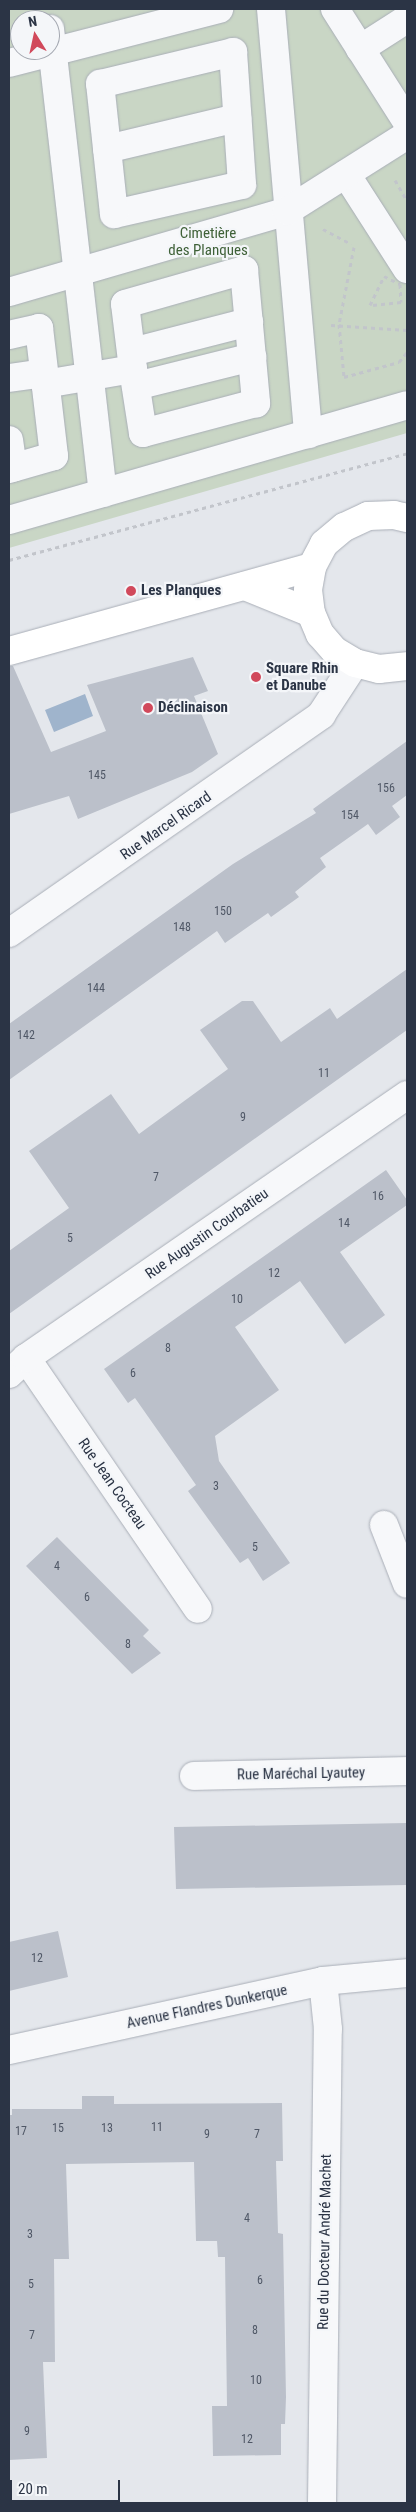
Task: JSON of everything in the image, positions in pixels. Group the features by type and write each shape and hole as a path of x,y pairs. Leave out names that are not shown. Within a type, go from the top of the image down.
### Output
{"main road":[{"path":"406,669 380,669 345,657 320,634 311,613 308,590 312,567 324,544 344,526 368,516 394,514 407,518"},
{"path":"9,651 312,567"},
{"path":"246,586 311,613"}],"street":[{"path":"60,38 219,9"},
{"path":"271,9 297,326 308,434"},
{"path":"335,9 407,122"},
{"path":"360,49 407,19"},
{"path":"232,52 237,118 242,185 114,214 100,84 232,52"},
{"path":"53,60 88,377 103,493"},
{"path":"107,149 237,118"},
{"path":"9,292 287,211 407,135"},
{"path":"346,174 405,277"},
{"path":"244,270 249,322 256,403 143,433 125,304 244,270"},
{"path":"134,369 249,322"},
{"path":"9,335 39,328 54,456 11,468 9,440"},
{"path":"9,378 88,377 134,369 252,356"},
{"path":"9,520 407,405"},
{"name":"Rue Marcel Ricard","path":"9,933 321,715 345,657"},
{"name":"Rue Augustin Courbatieu","path":"17,1366 407,1095"},
{"name":"Rue Jean Cocteau","path":"17,1366 198,1609"},
{"path":"384,1525 407,1584"},
{"name":"Rue Maréchal Lyautey","path":"194,1776 407,1771"},
{"name":"Avenue Flandres Dunkerque","path":"9,2050 323,1981 407,1973"},
{"name":"Rue du Docteur André Machet","path":"322,2503 328,2029 323,1981"}],"path":[{"path":"393,178 407,201"},
{"path":"354,246 339,324 344,377 399,362 407,352"},
{"path":"297,326 339,324 407,330"},
{"path":"9,560 407,453"}],"green space":[{"name":"Cimetière des Planques","path":"9,9 407,9 407,433 9,548"}],"water":[{"path":"85,694 93,716 54,732 45,710"}],"building":[{"path":"193,657 208,691 194,696 218,754 192,772 78,819 69,796 9,814 9,666 13,666 51,752 106,731 87,685"},
{"path":"407,741 407,795 392,806 400,817 376,835 368,824 320,858 326,867 295,892 299,897 271,917 268,913 225,943 217,931 9,1080 9,1024 233,864 316,813 313,809"},
{"path":"407,969 407,1030 9,1314 9,1251 69,1208 29,1151 111,1094 139,1134 228,1069 200,1030 242,1001 253,1001 281,1042 330,1008 337,1019"},
{"path":"386,1170 407,1200 407,1205 340,1252 385,1315 345,1344 300,1281 235,1327 279,1390 215,1436 219,1461 290,1563 263,1581 248,1558 240,1563 188,1491 196,1485 135,1398 128,1403 104,1369"},
{"path":"57,1537 149,1630 143,1636 161,1653 132,1674 26,1566"},
{"path":"407,1823 407,1885 176,1889 174,1827"},
{"path":"58,1931 68,1977 9,1991 9,1942"},
{"path":"82,2096 114,2096 114,2104 282,2103 283,2161 276,2161 278,2233 283,2234 286,2397 285,2424 281,2424 281,2455 213,2456 212,2406 227,2406 225,2257 218,2257 217,2241 196,2241 194,2162 66,2164 69,2259 54,2259 55,2362 43,2362 47,2458 9,2460 9,2115 12,2115 12,2109 82,2109"}],"place":[{"name":"Les Planques","path":"131,591"},
{"name":"Square Rhin et Danube","path":"256,677"},
{"name":"Déclinaison","path":"148,708"}]}
